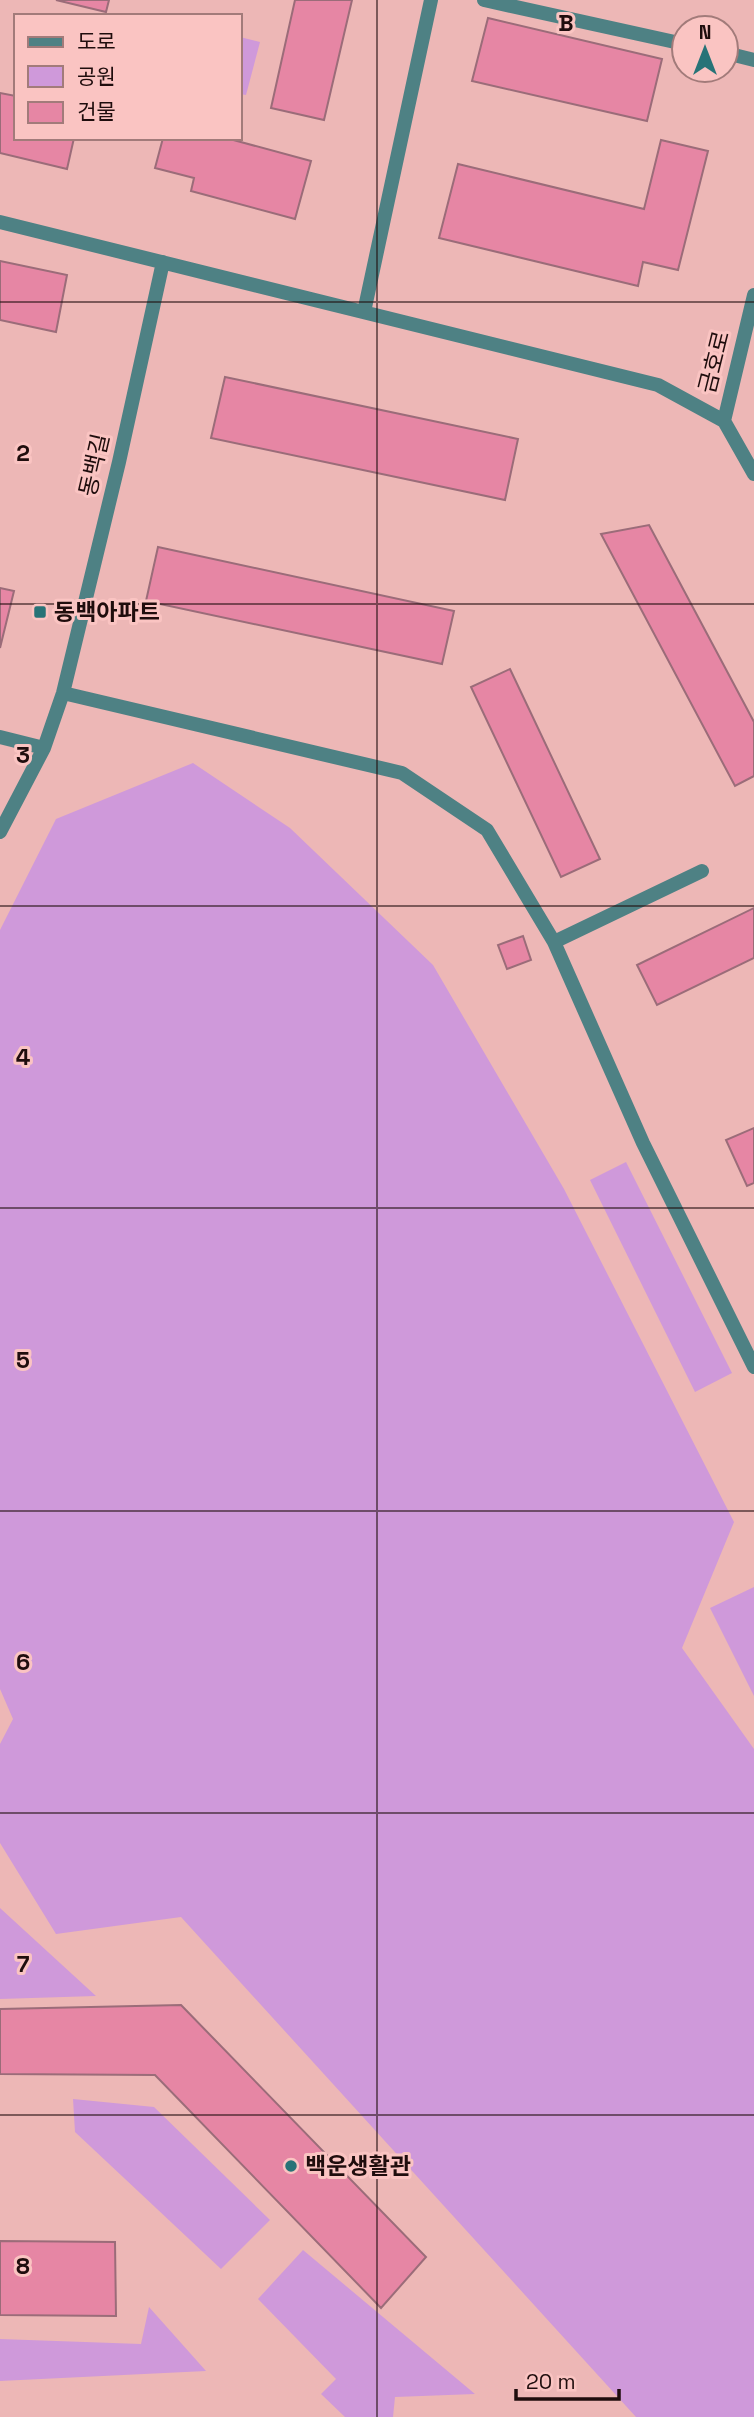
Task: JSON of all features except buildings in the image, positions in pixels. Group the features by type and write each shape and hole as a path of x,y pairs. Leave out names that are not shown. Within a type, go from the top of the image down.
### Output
{"street":[{"path":"364,312 431,0"},
{"path":"484,0 670,41"},
{"path":"0,222 658,385 724,421"},
{"name":"동백길","path":"0,832 44,748 63,693 119,462 163,262"},
{"name":"금호로","path":"754,295 724,421 754,474"},
{"path":"63,693 402,773 487,830 554,942 643,1143 754,1367"},
{"path":"0,737 44,748"},
{"path":"554,942 702,870"}],"green space":[{"path":"242,38 260,42 246,95 242,94"},
{"path":"193,763 290,828 433,965 564,1189 734,1522 682,1648 754,1749 754,2417 636,2417 181,1917 56,1934 0,1843 0,1744 13,1719 0,1689 0,930 56,819"},
{"path":"626,1162 732,1373 695,1392 590,1180"},
{"path":"754,1587 754,1696 710,1608"},
{"path":"0,1908 96,1996 0,1999"},
{"path":"73,2099 154,2107 270,2220 221,2269 75,2132"},
{"path":"303,2250 475,2394 395,2397 393,2417 345,2417 321,2394 336,2379 258,2299"},
{"path":"149,2307 206,2371 0,2381 0,2339 141,2344"}],"place":[{"name":"동백아파트","path":"40,612"},
{"name":"백운생활관","path":"291,2166"}]}
